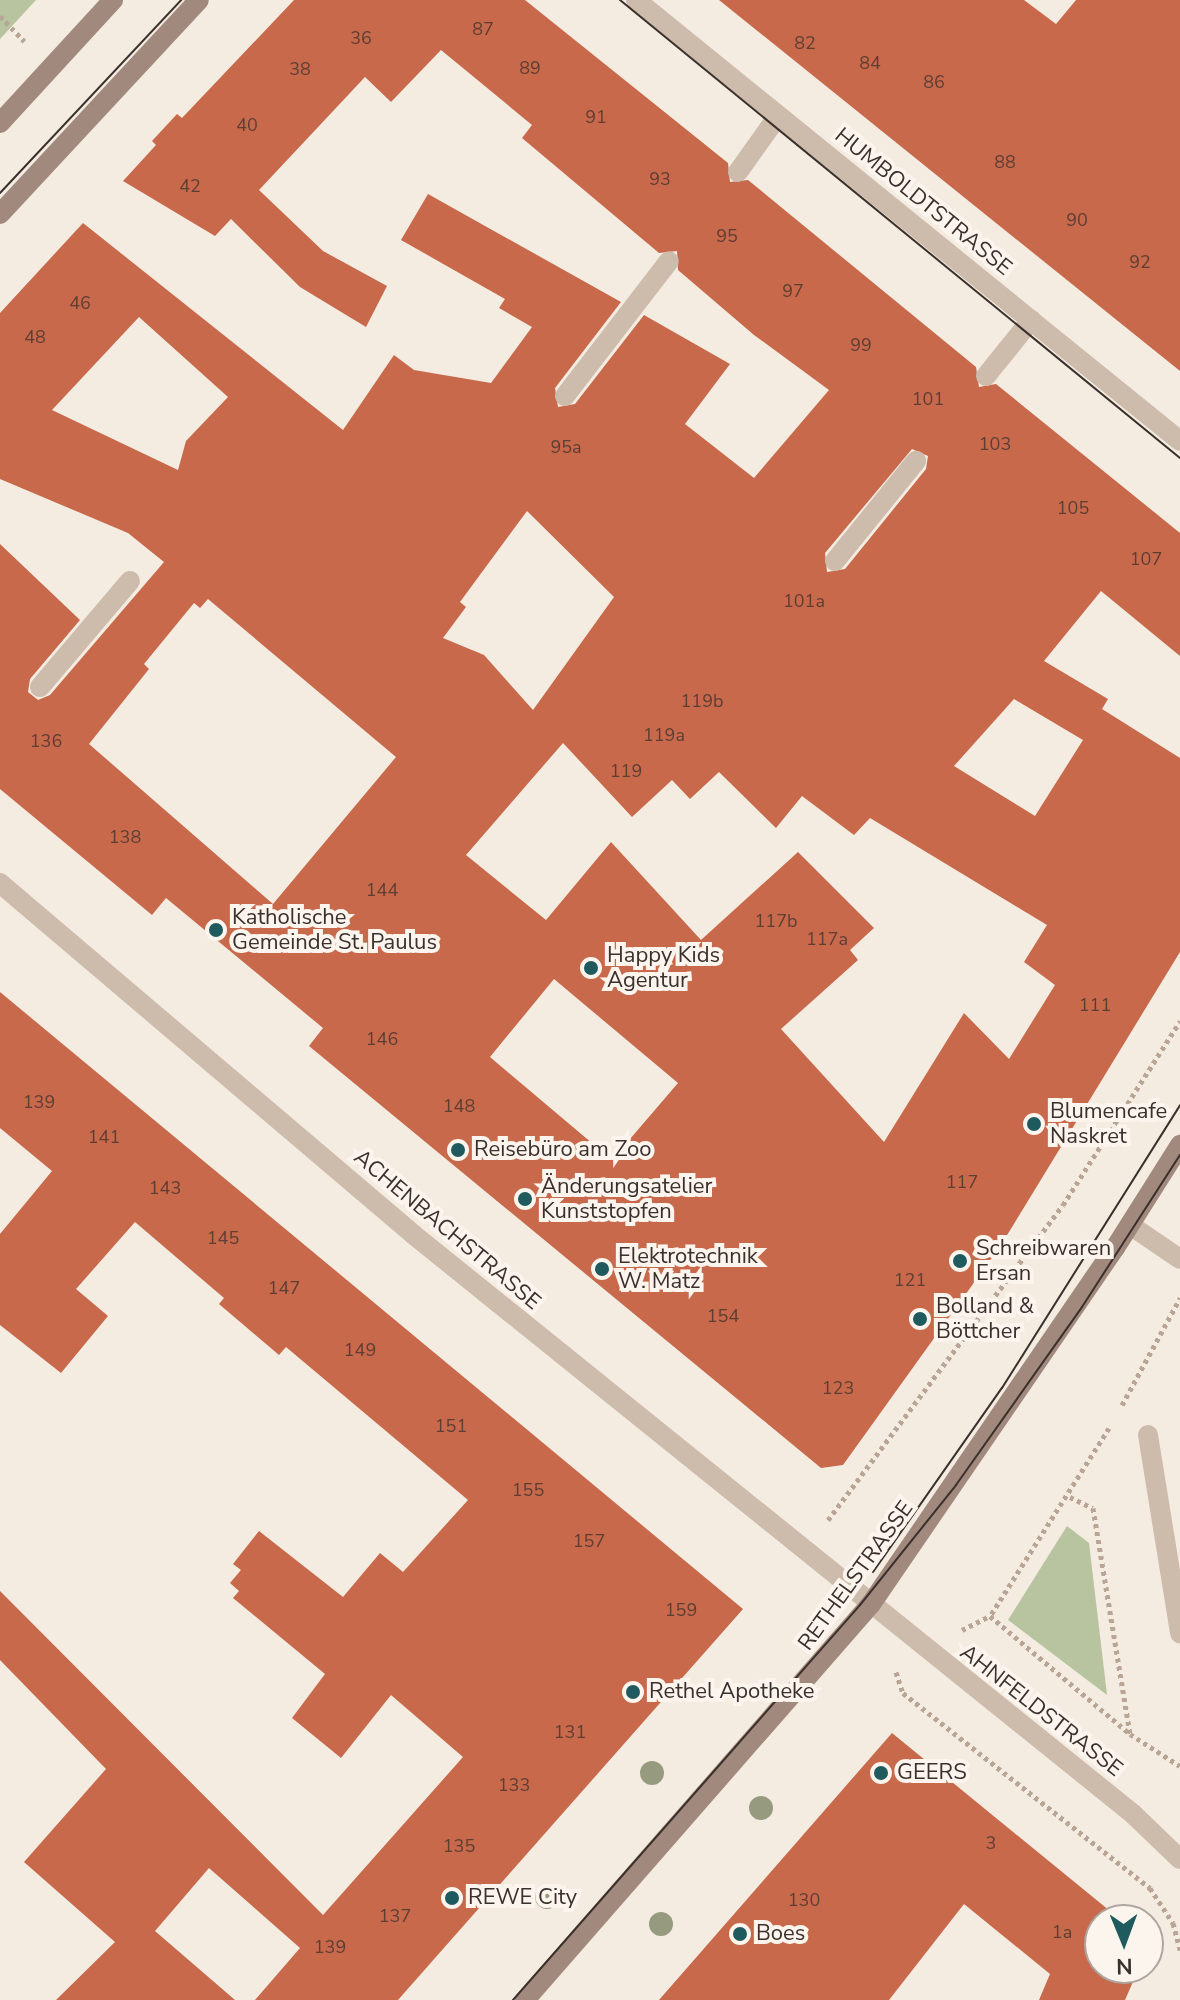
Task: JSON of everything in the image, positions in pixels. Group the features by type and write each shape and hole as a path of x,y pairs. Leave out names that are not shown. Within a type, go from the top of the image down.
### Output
{"street":[{"path":"0,123 113,0"},
{"path":"0,214 199,0"},
{"name":"HUMBOLDTSTRASSE","path":"636,0 1180,441"},
{"path":"738,172 778,116"},
{"path":"565,396 669,261"},
{"path":"986,376 1031,320"},
{"path":"835,561 916,461"},
{"path":"40,687 130,581"},
{"name":"ACHENBACHSTRASSE","path":"0,883 403,1225 871,1604"},
{"name":"RETHELSTRASSE","path":"525,2000 871,1604 1130,1225 1180,1145"},
{"path":"1130,1225 1180,1259"},
{"path":"1148,1435 1180,1633"},
{"name":"AHNFELDSTRASSE","path":"871,1604 1133,1814 1180,1859"}],"path":[{"path":"0,16 23,39"},
{"path":"806,1550 1063,1205 1180,1021"},
{"path":"1119,1411 1180,1298"},
{"path":"1112,1423 1070,1497 990,1616 1130,1734 1180,1766"},
{"path":"1070,1497 1093,1508 1130,1734"},
{"path":"892,1663 903,1693 1150,1888 1173,1923 1180,1950"}],"green space":[{"path":"0,0 36,0 0,39"},
{"path":"1067,1526 1089,1543 1107,1695 1008,1620"}],"building":[{"path":"294,0 525,0 728,163 730,182 748,180 976,367 979,387 996,384 1180,533 1180,656 1101,591 1044,661 1108,699 1102,709 1180,758 1180,952 1001,1245 843,1465 821,1468 309,1046 323,1028 166,898 152,915 0,789 0,544 80,620 30,679 28,692 38,700 50,695 164,562 128,533 0,479 0,313 83,223 343,430 394,355 414,370 491,383 532,327 499,308 505,299 401,240 428,194 621,302 555,388 558,407 575,404 644,315 730,364 685,424 754,478 829,390 754,335 678,270 677,251 659,253 522,138 532,125 441,50 391,102 365,77 259,190 323,251 387,286 366,327 300,287 231,219 215,236 123,181 156,145 152,141 177,114 182,118","holes":["139,317 228,397 186,441 178,470 52,410","912,449 928,456 926,469 845,569 827,572 825,553","527,511 614,597 533,710 484,655 443,638 466,607 460,602","208,599 396,757 273,904 89,744 149,669 144,664 194,603 200,608","1014,699 1083,740 1035,816 954,766","563,743 632,817 672,780 690,799 719,772 776,828 802,796 854,835 870,818 1047,925 1024,962 1055,985 1009,1059 964,1013 884,1142 781,1029 858,960 850,950 874,928 798,852 701,940 611,842 546,920 466,855","554,979 678,1083 612,1160 490,1057"]},
{"path":"719,0 1024,0 1056,24 1076,0 1180,0 1180,371"},
{"path":"0,992 743,1609 398,2000 255,2000 300,1948 209,1868 155,1931 235,2000 56,2000 115,1942 24,1862 106,1769 0,1660 0,1591 323,1915 463,1757 391,1695 341,1758 292,1718 325,1674 233,1598 239,1591 230,1583 241,1570 233,1564 259,1531 343,1597 380,1553 403,1572 468,1500 286,1347 279,1355 219,1304 224,1298 135,1222 76,1289 108,1316 61,1373 0,1325 0,1234 52,1171 0,1128"},
{"path":"892,1733 1101,1904 1084,1904 1084,1984 1132,1984 1125,2000 1039,2000 1050,1974 964,1904 889,2000 659,2000"}],"tram line":[{"path":"0,193 181,0"},
{"path":"620,0 1180,458"},
{"path":"873,1572 1002,1388 1180,1105"},
{"path":"513,2000 860,1605 956,1485 1082,1307 1180,1155"}],"place":[{"name":"Katholische Gemeinde St. Paulus","path":"216,930"},
{"name":"Happy Kids Agentur","path":"591,968"},
{"name":"Blumencafe Naskret","path":"1034,1124"},
{"name":"Reisebüro am Zoo","path":"458,1150"},
{"name":"Änderungsatelier Kunststopfen","path":"525,1199"},
{"name":"Schreibwaren Ersan","path":"960,1261"},
{"name":"Elektrotechnik W. Matz","path":"602,1269"},
{"name":"Bolland & Böttcher","path":"920,1319"},
{"name":"Rethel Apotheke","path":"633,1692"},
{"name":"GEERS","path":"881,1773"},
{"name":"REWE City","path":"452,1898"},
{"name":"Boes","path":"740,1934"}]}
